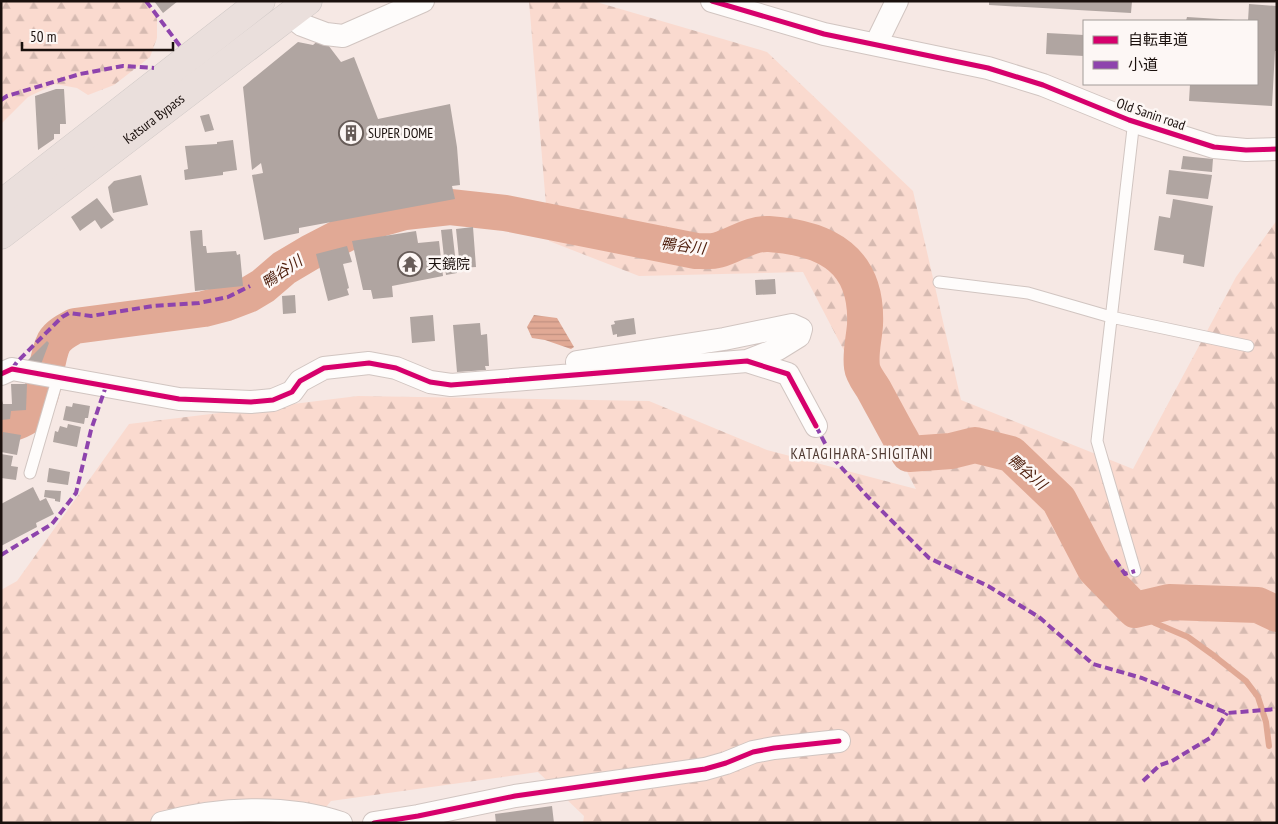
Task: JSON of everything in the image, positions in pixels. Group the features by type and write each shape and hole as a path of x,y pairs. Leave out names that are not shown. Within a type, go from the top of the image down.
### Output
{"highway":[{"name":"Katsura Bypass","path":"1,204 261,1"},
{"name":"Katsura Bypass","path":"1,235 299,8"}],"street":[{"path":"299,8 302,25 326,34 343,36 423,1"},
{"name":"Old Sanin road","path":"712,1 824,34 988,68 1043,86 1129,120 1214,146 1246,150 1277,149"},
{"path":"876,44 897,1"},
{"path":"1,374 12,369 179,400 251,402 273,400 292,392 300,381 324,368 369,363 396,368 430,382 451,386 746,361 778,350 799,336 801,329 792,325 724,339 568,363 520,380"},
{"path":"746,361 788,374 816,426"},
{"path":"374,823 419,819 515,796 705,769 753,752 774,748 839,741"},
{"path":"162,823 188,816 270,809 318,815 341,823"}],"lane":[{"path":"1134,120 1097,440 1134,571"},
{"path":"939,282 1028,293 1111,318 1248,346"},
{"path":"30,473 50,376"}],"green space":[{"path":"1,1 147,1 157,19 157,38 150,57 114,85 88,95 77,88 55,84 28,97 1,124"},
{"path":"529,1 593,1 767,52 913,191 961,400 1133,469 1236,277 1277,220 1277,823 583,823 584,816 538,772 331,801 313,823 1,823 1,590 17,581 129,424 358,396 649,401 767,450 916,489 803,272 639,276 549,241"}],"shaded area":[{"path":"534,315 557,318 574,347 571,349 545,340 532,338 527,327"}],"building":[{"path":"154,1 178,1 163,13"},
{"path":"989,1 1132,1 1131,13 989,5"},
{"path":"1249,4 1277,6 1277,51 1275,51 1272,106 1189,101 1190,85 1258,85 1258,20 1248,20"},
{"path":"1187,17 1236,20 1186,20"},
{"path":"1047,33 1083,35 1083,56 1046,54"},
{"name":"SUPER DOME","path":"322,37 341,62 354,57 378,119 450,104 457,147 460,185 452,186 455,199 299,228 299,233 264,240 252,175 263,173 261,163 252,170 243,87 298,42 313,45"},
{"path":"56,89 64,89 66,124 60,124 60,134 54,134 54,139 38,150 35,96"},
{"path":"209,114 214,130 205,132 200,116"},
{"path":"233,140 237,170 223,172 223,175 185,180 184,170 188,169 185,146 217,144 217,142"},
{"path":"1183,156 1213,159 1212,172 1181,169"},
{"path":"1169,170 1212,175 1208,199 1166,194"},
{"path":"141,175 148,205 113,213 108,187 114,181"},
{"path":"97,198 114,220 101,229 95,220 80,231 71,217"},
{"path":"1173,199 1213,206 1204,267 1183,263 1184,255 1154,250 1159,216 1170,218"},
{"path":"473,227 476,267 460,268 456,229"},
{"path":"452,229 457,273 446,275 441,230"},
{"path":"202,230 203,246 206,246 207,253 236,251 237,255 240,254 243,286 195,291 190,231"},
{"path":"416,231 418,243 439,241 443,276 392,286 393,297 373,299 371,290 363,290 352,241"},
{"path":"347,246 352,262 343,264 349,295 328,301 316,254"},
{"path":"775,279 776,294 756,295 755,280"},
{"path":"295,295 296,313 283,314 282,296"},
{"path":"433,315 435,341 412,343 410,317"},
{"path":"634,318 636,334 617,337 617,334 613,335 611,325 615,324 614,321"},
{"path":"480,323 481,335 487,334 489,366 485,366 486,370 457,372 453,325"},
{"path":"47,341 49,343 40,367 25,363"},
{"path":"11,384 27,384 26,410 11,411 10,419 1,420 1,397 3,404 12,404"},
{"path":"73,403 90,406 88,418 85,418 84,424 63,420 66,406 72,407"},
{"path":"68,424 81,427 77,447 53,442 55,431 58,432 60,426 67,428"},
{"path":"3,432 21,435 17,455 1,452"},
{"path":"1,454 13,456 11,466 18,467 16,480 1,478"},
{"path":"49,468 70,472 68,485 47,482"},
{"path":"33,487 40,501 46,498 54,514 36,523 37,527 1,546 1,504"},
{"path":"45,490 61,491 60,502 44,497"},
{"path":"552,806 554,823 496,823 495,814"}],"waterway":[{"name":"鴨谷川","path":"1,427 23,419 33,410 42,392 48,360 54,342 61,334 75,326 204,309 227,303 248,295 263,286 284,268 369,222 405,212 450,207 505,213 696,251 718,250 749,237 762,234 790,236 826,247 840,257 851,269 859,284 864,303 865,325 861,356 863,370 909,454 951,451 975,445 1011,454 1059,500 1095,569 1135,610 1169,602 1258,605 1277,614"},
{"path":"1135,610 1155,623 1188,637 1246,681 1258,697 1266,722 1269,746"}],"marked path":[{"path":"146,1 180,46"},
{"path":"1,100 7,96 80,74 123,66 154,68"},
{"path":"12,369 62,317 69,313 91,316 153,306 199,303 228,297 250,286"},
{"path":"1,555 52,524 76,493 91,430 106,386"},
{"path":"816,426 832,457 867,496 929,558 988,586 1039,617 1093,664 1142,678 1227,713 1277,709"},
{"path":"1115,560 1125,574 1135,571"},
{"path":"1143,781 1160,765 1172,761 1210,738 1227,713"}],"cycle path":[{"path":"712,1 824,34 988,68 1043,85 1129,120 1214,147 1246,150 1277,149"},
{"path":"1,374 12,369 179,399 251,402 273,400 292,392 300,381 324,368 369,363 396,368 430,382 451,385 747,361 788,374 816,426"},
{"path":"374,823 515,796 705,769 753,752 774,748 839,741"}],"place":[{"name":"SUPER DOME","path":"351,133"},
{"name":"天鏡院","path":"410,264"}],"district":[{"name":"KATAGIHARA-SHIGITANI","path":"862,454"}]}
